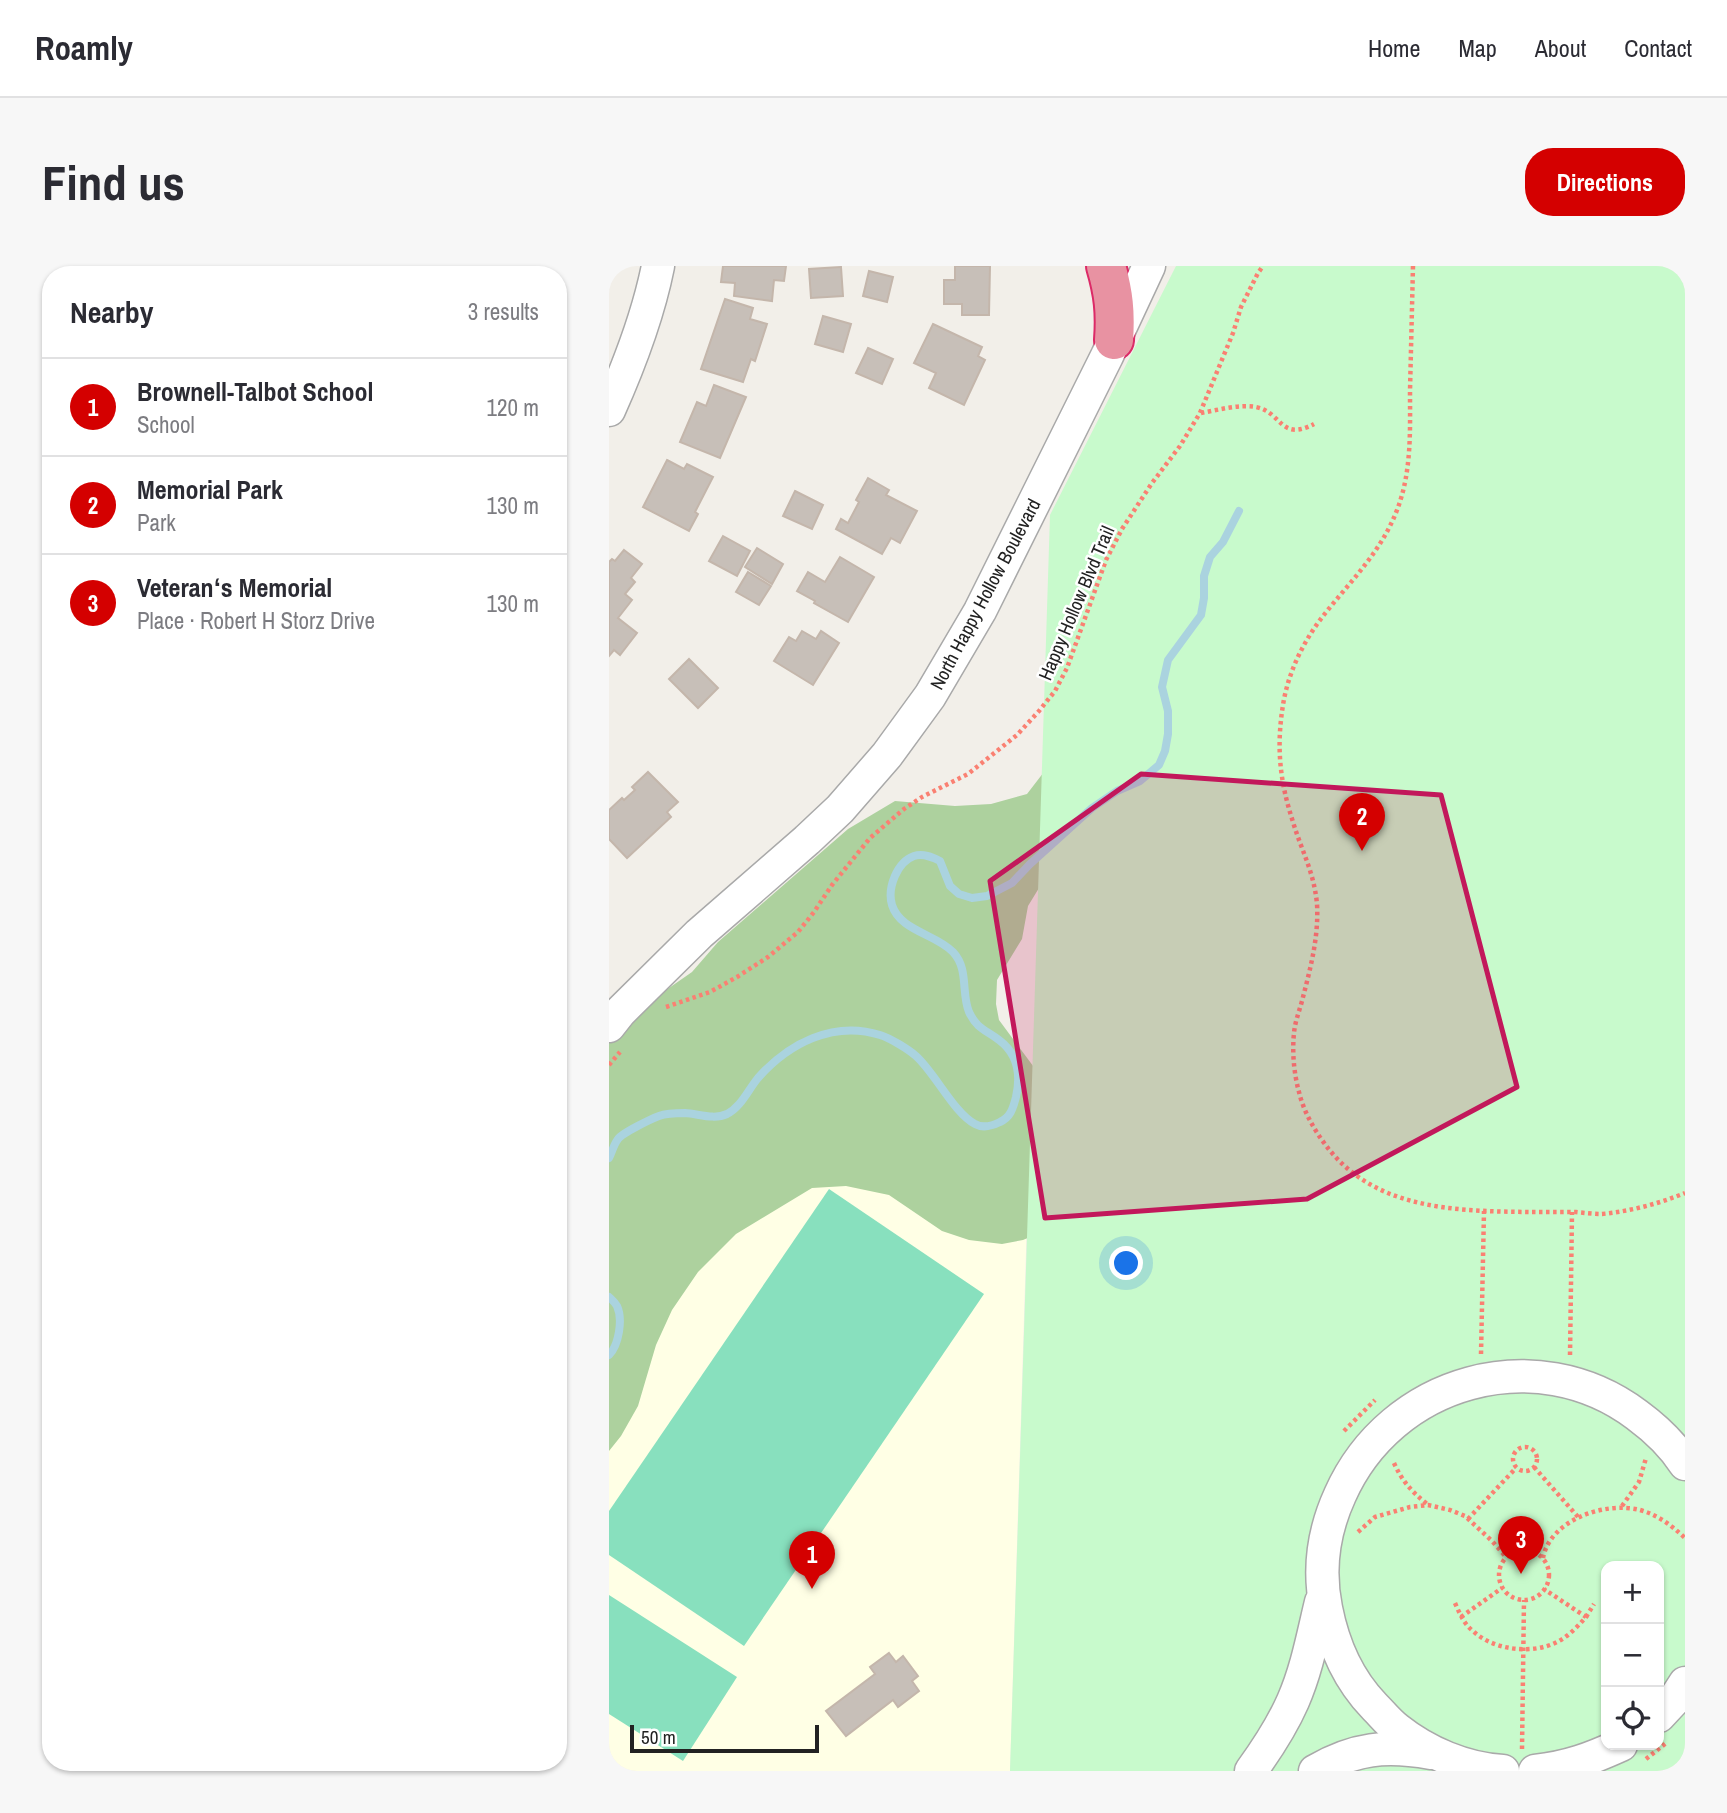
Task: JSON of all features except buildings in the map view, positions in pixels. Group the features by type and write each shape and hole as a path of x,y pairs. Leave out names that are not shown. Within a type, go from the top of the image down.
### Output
{"highway":[{"path":"1106,266 1114,293 1114,340"}],"street":[{"path":"609,410 639,336 658,266"},
{"name":"North Happy Hollow Boulevard","path":"617,1036 620,1012 699,933 824,825 887,755 930,696 980,611 1149,266"},
{"path":"1439,1755 1396,1728 1364,1696 1347,1669 1331,1634 1323,1594 1322,1560 1325,1538 1333,1509 1353,1468 1365,1451 1389,1426 1417,1405 1444,1391 1509,1376 1540,1377 1574,1383 1620,1402 1657,1430 1685,1464"},
{"path":"1251,1771 1270,1745 1293,1701 1305,1669 1323,1594"},
{"path":"1664,1728 1674,1700 1685,1683"},
{"path":"1315,1771 1353,1753 1381,1749 1410,1749 1468,1765 1562,1768 1591,1759 1630,1755"}],"path":[{"name":"Happy Hollow Blvd Trail","path":"660,1010 710,992 768,957 798,932 870,838 922,797 968,774 1017,735 1039,711 1055,691 1067,668 1106,560 1122,529 1200,413 1241,307 1263,266"},
{"path":"1413,266 1409,442 1407,477 1403,492 1395,516 1365,567 1309,635 1291,676 1283,708 1279,750 1281,778 1294,826 1314,880 1317,903 1314,946 1294,1035 1299,1094 1316,1131 1330,1152 1346,1168 1365,1182 1391,1195 1417,1203 1484,1211 1600,1214 1657,1204 1685,1193"},
{"path":"1200,413 1252,406 1264,409 1289,429 1304,429 1314,424"},
{"path":"609,1065 617,1036"},
{"path":"1481,1355 1484,1211"},
{"path":"1570,1356 1572,1212"},
{"path":"1622,1507 1636,1488 1644,1470 1645,1421"},
{"path":"1389,1426 1390,1452 1402,1480 1428,1505"},
{"path":"1517,1448 1532,1448 1537,1455 1534,1467 1524,1471 1516,1468 1513,1460 1517,1448"},
{"path":"1534,1467 1579,1518"},
{"path":"1468,1519 1516,1468"},
{"path":"1355,1535 1375,1517 1428,1505 1450,1510 1468,1519 1506,1557"},
{"path":"1543,1558 1545,1548 1554,1535 1579,1518 1601,1510 1622,1507 1658,1516 1685,1538"},
{"path":"1528,1550 1543,1558 1549,1570 1544,1589 1534,1598 1524,1600 1508,1595 1502,1588 1499,1573 1506,1557 1513,1552 1528,1550"},
{"path":"1461,1617 1502,1588"},
{"path":"1544,1589 1586,1617"},
{"path":"1520,1765 1524,1600"},
{"path":"1455,1604 1467,1625 1482,1639 1503,1647 1523,1648 1557,1643 1575,1630 1594,1604"}],"highlighted area":[{"path":"1141,774 1441,795 1517,1087 1307,1199 1045,1218 990,881"}],"shaded area":[{"path":"821,1176 1028,1186 1010,1771 609,1771 609,1406 716,1221"}],"green space":[{"path":"1176,266 1685,266 1685,1771 1010,1771 1050,515"},
{"path":"1047,768 1039,888 1028,906 1022,939 997,980 996,1004 999,1020 1039,1074 1051,1228 1023,1240 1002,1244 969,1240 942,1231 889,1195 846,1186 812,1188 736,1234 698,1272 672,1310 656,1345 638,1406 609,1451 609,1043 656,997 692,972 718,942 848,829 895,801 955,806 991,804 1027,794"},
{"path":"829,1189 984,1294 744,1646 609,1555 609,1511"},
{"path":"609,1595 737,1677 683,1761 609,1714"}],"waterway":[{"path":"609,1158 621,1136 659,1116 685,1113 712,1117 727,1114 740,1103 770,1066 797,1045 829,1033 845,1031 880,1035 908,1050 923,1063 967,1119 975,1124 990,1125 1007,1118 1013,1108 1017,1089 1018,1073 1014,1058 999,1040 972,1018 967,1005 961,966 953,952 910,927 896,914 891,898 895,876 908,859 917,855 927,856 940,861 950,886 959,894 972,898 987,896 1012,883 1092,808 1117,791 1140,781 1159,765 1168,734 1168,711 1162,687 1168,660 1201,615 1204,576 1210,557 1223,542 1239,511"},
{"path":"609,1297 619,1311 620,1325 618,1339 609,1355"}],"place":[{"name":"Memorial Park","path":"1362,851"},
{"name":"Veteranʻs Memorial","path":"1521,1574"},
{"name":"Brownell-Talbot School","path":"812,1589"}]}
